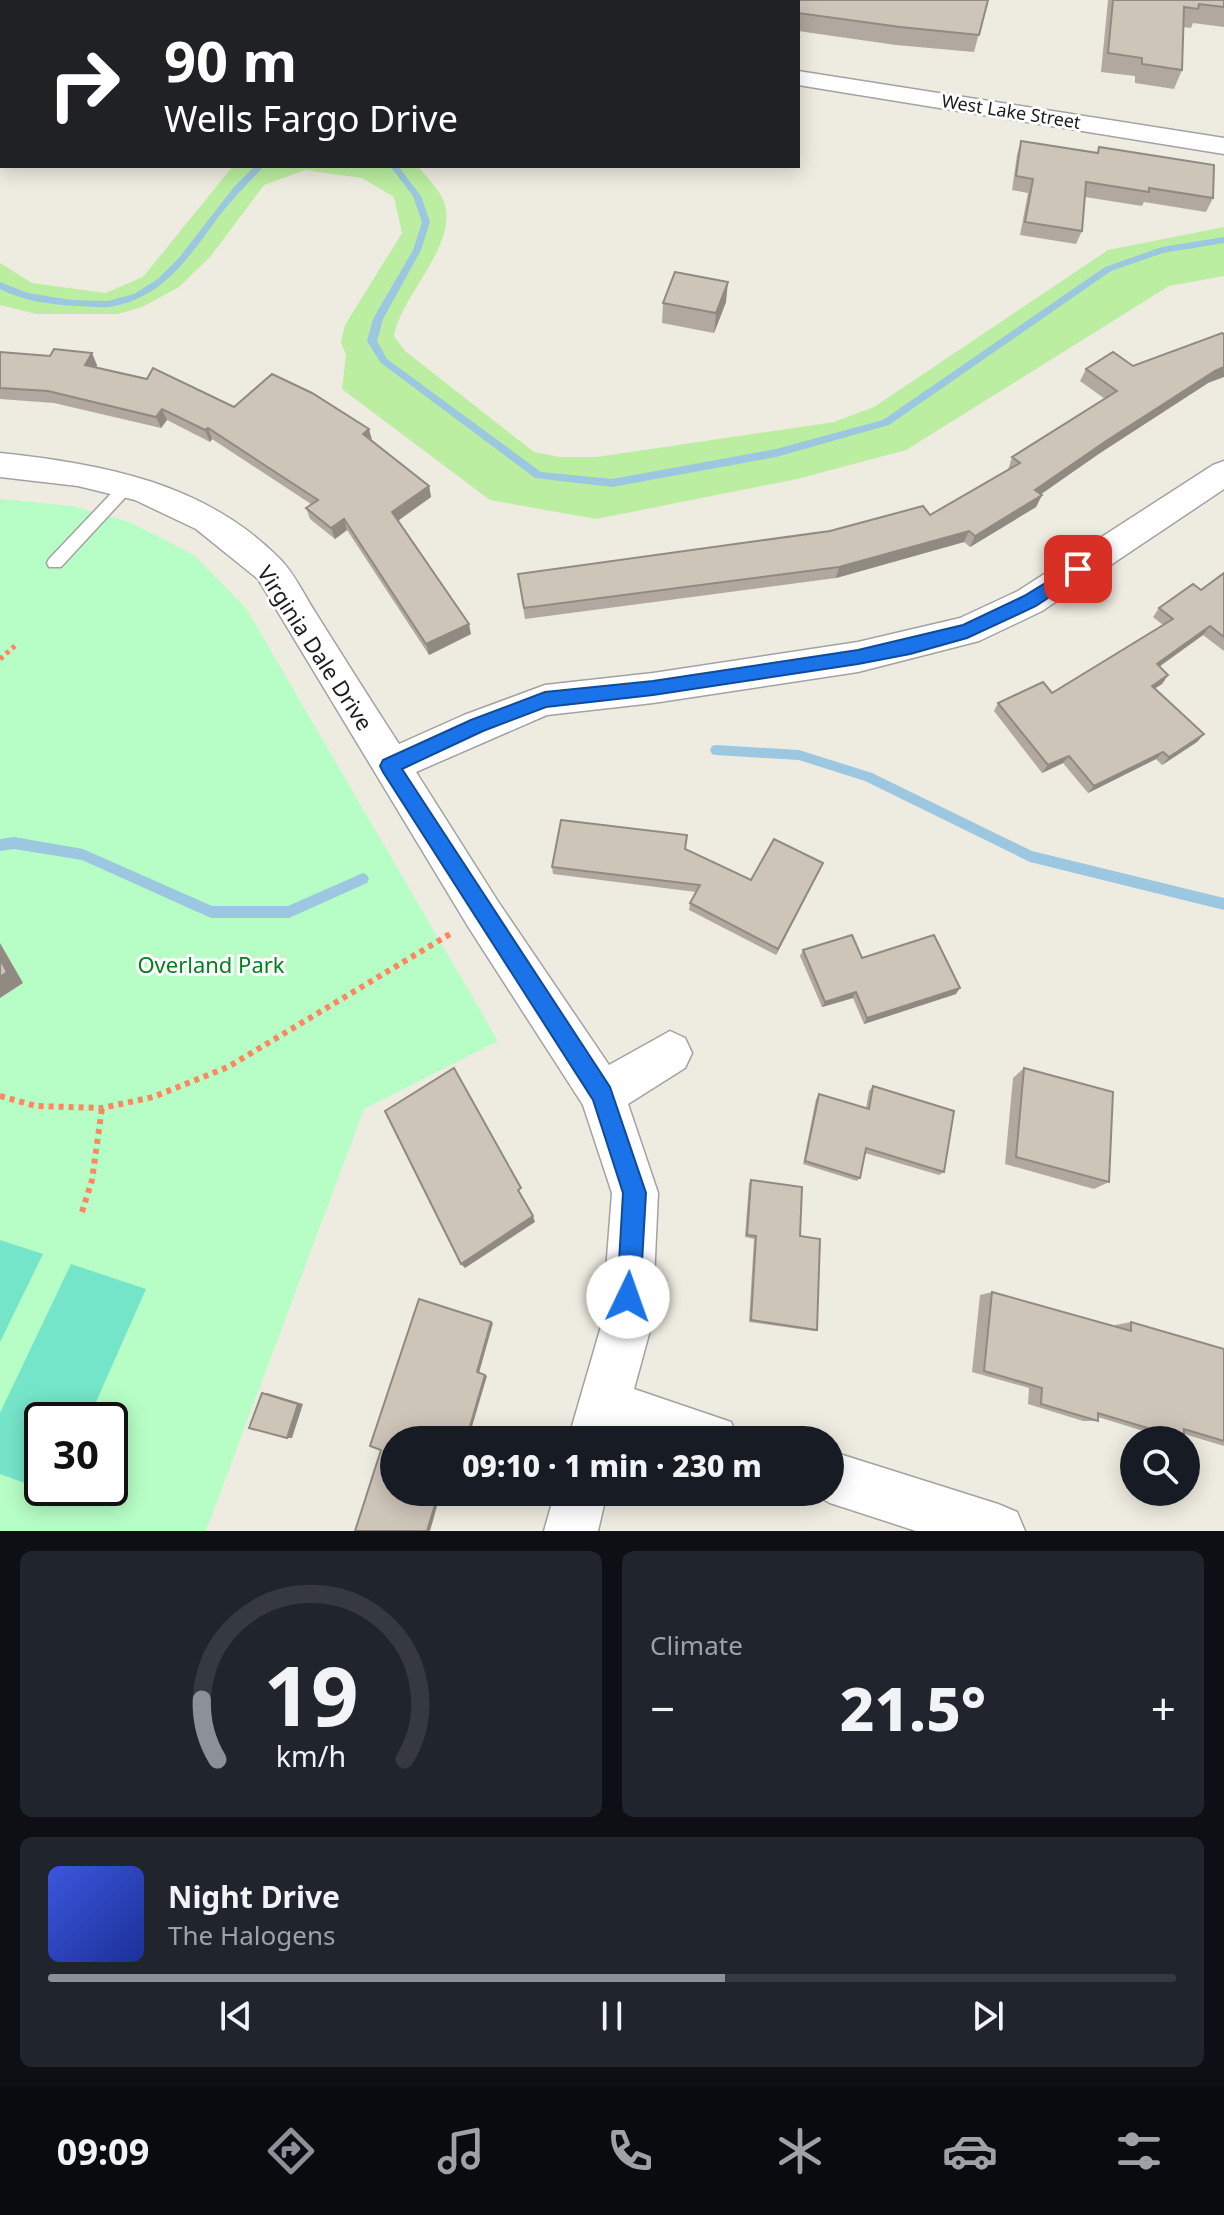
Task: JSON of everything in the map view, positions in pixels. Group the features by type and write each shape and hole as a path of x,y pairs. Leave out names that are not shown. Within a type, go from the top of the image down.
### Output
{"street":[{"name":"West Lake Street","path":"800,78 1224,146"},
{"name":"Virginia Dale Drive","path":"0,465 88,474 167,498 211,521 241,542 270,570 483,914 602,1094 635,1193 627,1323 598,1422"},
{"path":"390,766 477,726 545,700 653,688 858,657 967,631 1030,601 1224,473"},
{"path":"602,1094 670,1053"},
{"path":"598,1422 624,1426"},
{"path":"844,1482 998,1531"},
{"path":"571,1531 577,1506"}],"lane":[{"path":"55,563 129,484"}],"path":[{"path":"0,659 16,645"},
{"path":"0,1096 36,1106 102,1108 153,1097 228,1067 483,914"},
{"path":"82,1212 92,1180 102,1108"}],"green space":[{"path":"231,168 420,168 444,202 444,235 399,320 394,336 405,351 534,452 560,457 597,457 834,422 874,407 1108,250 1224,227 1224,276 1169,286 906,450 797,479 596,519 490,500 342,389 346,355 341,342 345,325 402,233 394,197 362,178 305,170 264,185 210,257 179,287 142,307 118,314 36,314 0,305 0,263 32,283 105,293 143,277"},
{"name":"Overland Park","path":"0,499 72,506 130,522 194,555 246,608 498,1041 364,1109 206,1531 0,1531"},
{"path":"0,1240 43,1254 0,1342"},
{"path":"71,1264 146,1289 96,1402 24,1402 24,1483 0,1474 0,1413"}],"building":[{"path":"800,0 988,0 979,35 800,13"},
{"path":"1113,0 1224,0 1224,7 1199,4 1198,9 1184,7 1182,70 1142,64 1142,58 1108,53"},
{"path":"1021,141 1098,153 1099,147 1214,165 1213,198 1086,182 1082,231 1025,222 1033,179 1016,176"},
{"path":"675,272 728,282 716,313 663,303"},
{"path":"1222,333 1224,367 1106,441 1035,490 1042,495 975,536 969,531 839,567 524,608 518,574 830,531 923,506 930,515 1020,463 1012,457 1117,391 1086,369 1113,352 1133,366"},
{"path":"54,349 92,353 85,365 147,379 153,368 234,407 272,374 312,393 369,429 363,434 429,486 392,512 469,624 426,644 344,519 331,528 306,508 318,500 208,428 205,430 162,409 156,417 48,391 0,388 0,352 50,356"},
{"path":"1224,573 1224,637 1210,626 1157,664 1168,675 1152,686 1204,734 1169,757 1163,752 1094,786 1069,756 1048,765 998,703 1043,682 1052,693 1173,619 1159,608 1193,584 1201,590"},
{"path":"561,820 687,835 685,849 751,880 774,839 823,863 778,949 690,903 700,885 552,867"},
{"path":"852,935 862,958 934,935 960,988 867,1018 856,992 825,1002 803,950"},
{"path":"0,959 7,972 0,977"},
{"path":"454,1068 521,1188 518,1190 533,1216 461,1264 385,1111"},
{"path":"1024,1068 1113,1092 1109,1182 1016,1157"},
{"path":"873,1086 954,1111 944,1172 866,1148 860,1178 805,1161 819,1094 869,1109"},
{"path":"751,1180 802,1187 800,1236 820,1239 817,1330 751,1320 756,1236 747,1235"},
{"path":"992,1292 1131,1331 1131,1322 1224,1349 1224,1441 1200,1434 1200,1426 1141,1426 1098,1413 1098,1421 1041,1404 1042,1388 984,1371"},
{"path":"419,1299 491,1322 477,1372 485,1375 470,1426 380,1426 380,1450 370,1446"},
{"path":"262,1393 298,1404 287,1438 249,1428"},
{"path":"380,1453 380,1506 435,1506 427,1531 355,1531"}],"waterway":[{"path":"0,285 26,296 71,303 108,304 137,296 161,281 181,261 237,188 258,168"},
{"path":"396,168 417,196 426,222 417,250 378,319 372,341 384,361 539,475 612,483 776,453 886,423 1108,269 1162,250 1224,240"},
{"path":"716,750 799,755 868,777 1030,856 1224,904"},
{"path":"0,845 14,843 83,855 211,912 289,912 363,879"}],"route":[{"path":"628,1297 635,1193 602,1094 390,766 477,726 545,700 653,688 858,657 967,631 1030,601 1078,569"}]}
